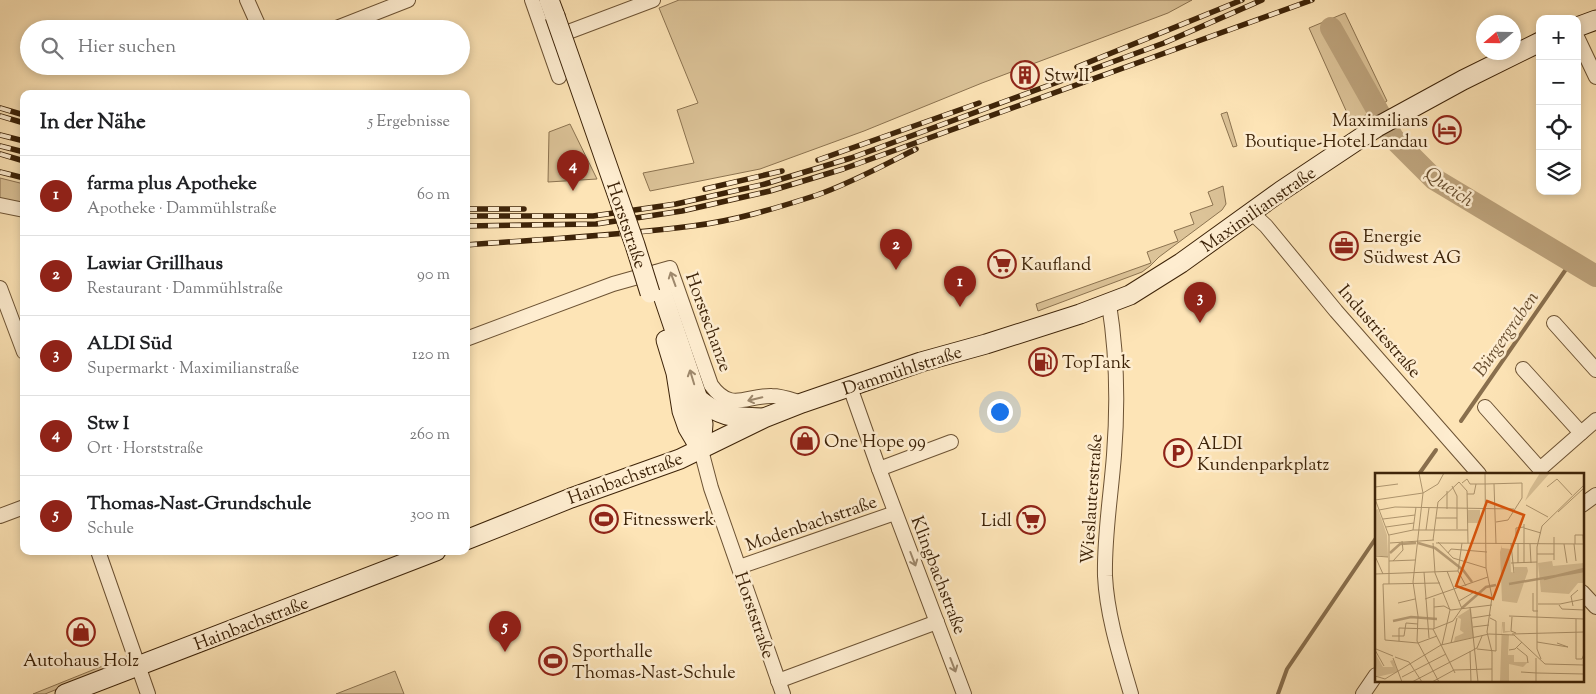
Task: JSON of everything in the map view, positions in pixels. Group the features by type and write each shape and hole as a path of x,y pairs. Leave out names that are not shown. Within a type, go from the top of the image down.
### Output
{"street":[{"path":"247,0 256,20"},
{"path":"357,20 408,0"},
{"path":"532,0 559,77"},
{"path":"546,40 653,0"},
{"name":"Horststraße","path":"557,7 678,358 698,399 703,424 701,450"},
{"path":"1581,26 1596,20"},
{"name":"Maximilianstraße","path":"1109,304 1148,285 1358,138 1399,114 1536,44"},
{"path":"1581,45 1596,77"},
{"path":"0,205 20,209"},
{"name":"Industriestraße","path":"1252,213 1266,226 1341,317 1478,473"},
{"name":"Horstschanze","path":"470,338 613,284 670,268 711,385 721,397 736,402 772,396 802,403"},
{"path":"0,288 20,341"},
{"name":"Dammühlstraße","path":"701,450 764,418 802,403 921,362 986,344 1109,304"},
{"name":"Wieslauterstraße","path":"1109,304 1115,348 1116,389 1114,452 1106,548 1106,585 1116,639 1131,694"},
{"path":"1554,323 1596,370"},
{"name":"Horststraße","path":"678,358 682,411 688,428 701,450 711,488 781,688"},
{"path":"1523,369 1581,433"},
{"name":"Klingbachstraße","path":"850,386 878,469 964,694"},
{"path":"698,399 713,411 726,416 764,418"},
{"path":"1485,407 1542,471 1596,420"},
{"path":"878,469 951,442"},
{"name":"Hainbachstraße","path":"470,538 571,498 647,472 701,450"},
{"path":"1584,504 1596,495"},
{"path":"0,516 20,508"},
{"name":"Modenbachstraße","path":"739,567 895,513"},
{"path":"99,555 148,694"},
{"name":"Hainbachstraße","path":"65,694 426,555"},
{"path":"1584,594 1596,607"},
{"path":"781,688 936,622"},
{"path":"1363,694 1375,676"}],"shaded area":[{"path":"679,0 1192,0 1168,13 982,83 864,131 760,169 650,191 643,173 694,163 677,110 698,103 659,8"},
{"path":"1345,13 1387,101 1352,124 1309,28"},
{"path":"1227,112 1237,146 1233,147 1221,114"},
{"path":"570,124 597,179 548,182 549,132"},
{"path":"0,178 20,183 20,212 0,209"},
{"path":"1223,186 1226,204 1222,210 1142,272 1038,311 1036,304 1151,263 1147,252 1178,241 1174,231 1194,224 1190,213 1213,205 1208,192"},
{"path":"110,663 110,668 45,694 33,694"},
{"path":"395,671 404,694 336,694"}],"waterway":[{"name":"Queich","path":"1331,28 1393,138 1434,179 1596,276"},
{"name":"Bürgergraben","path":"1461,421 1571,262"},
{"path":"1420,473 1436,450"},
{"path":"1278,694 1287,669 1375,539"}],"railway":[{"path":"1077,67 1242,0"},
{"path":"470,216 593,216 676,204 765,184 851,158 1164,43 1262,0"},
{"path":"470,226 596,224 682,211 770,191 843,169 1312,0"},
{"path":"818,160 979,103"},
{"path":"0,108 20,114"},
{"path":"0,116 20,122"},
{"path":"0,135 20,140"},
{"path":"0,146 20,151"},
{"path":"470,245 636,232 724,221 817,195 855,179 916,149"},
{"path":"0,154 20,160"},
{"path":"705,189 782,171"},
{"path":"0,172 20,177"},
{"path":"470,209 524,209"}],"place":[{"name":"Stw II","path":"1025,75"},
{"name":"Maximilians Boutique-Hotel Landau","path":"1447,130"},
{"name":"Stw I","path":"573,191"},
{"name":"Energie Südwest AG","path":"1344,246"},
{"name":"Kaufland","path":"1002,264"},
{"name":"Lawiar Grillhaus","path":"896,270"},
{"name":"farma plus Apotheke","path":"960,307"},
{"name":"ALDI Süd","path":"1200,323"},
{"name":"TopTank","path":"1043,362"},
{"name":"One Hope 99","path":"805,441"},
{"name":"ALDI Kundenparkplatz","path":"1178,453"},
{"name":"Fitnesswerk","path":"604,519"},
{"name":"Lidl","path":"1031,520"},
{"name":"Autohaus Holz","path":"81,632"},
{"name":"Thomas-Nast-Grundschule","path":"505,652"},
{"name":"Sporthalle Thomas-Nast-Schule","path":"553,661"}]}
